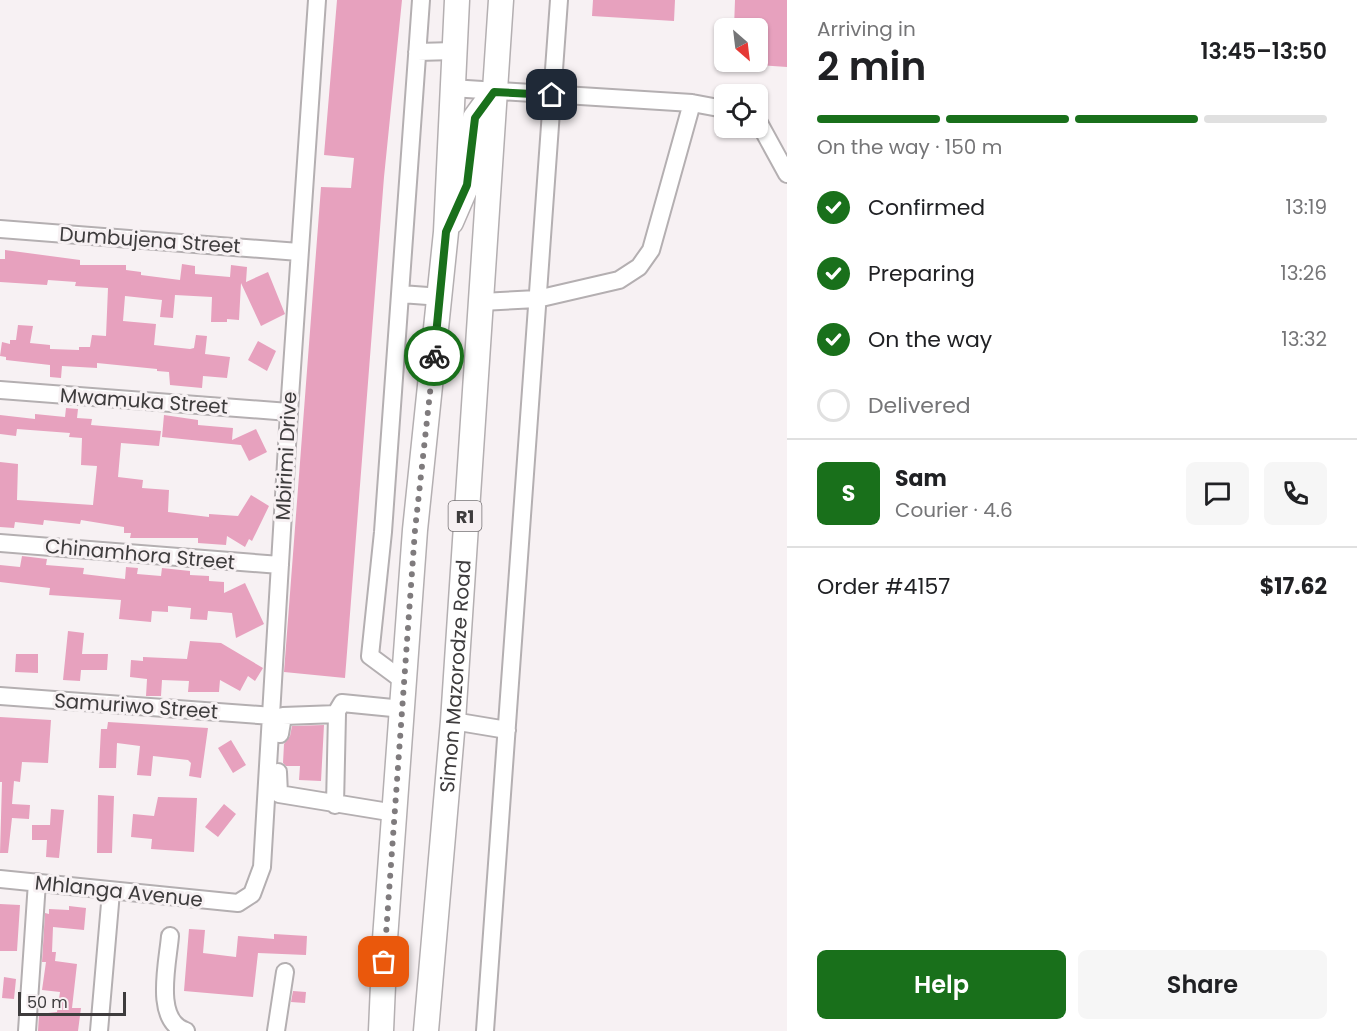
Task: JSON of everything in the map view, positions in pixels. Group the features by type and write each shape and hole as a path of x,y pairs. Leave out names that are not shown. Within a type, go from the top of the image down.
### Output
{"highway":[{"path":"381,1031 415,530 446,232 451,87 457,0"},
{"name":"Simon Mazorodze Road","path":"426,1031 453,722 501,0"},
{"path":"446,232 467,185 475,118 494,92"}],"street":[{"name":"Mbirimi Drive","path":"238,903 252,894 262,867 273,716 299,252 317,0"},
{"path":"405,682 370,656 383,532 421,0"},
{"path":"485,1031 560,0"},
{"path":"417,52 454,51"},
{"path":"451,87 494,92 693,103 714,107"},
{"path":"481,302 537,299 619,280 639,267 651,250 693,103"},
{"path":"767,138 787,174"},
{"name":"Dumbujena Street","path":"0,229 299,252"},
{"path":"401,294 441,297"},
{"name":"Mwamuka Street","path":"0,390 289,412"},
{"path":"383,532 415,530"},
{"name":"Chinamhora Street","path":"0,543 280,565"},
{"name":"Samuriwo Street","path":"0,696 273,716"},
{"path":"335,805 336,713 342,703 403,709"},
{"path":"336,713 281,718 277,790 279,794 335,805 395,813"},
{"path":"453,722 507,730"},
{"name":"Mhlanga Avenue","path":"0,879 238,903"},
{"path":"27,1031 37,882"},
{"path":"99,1031 111,892"},
{"path":"170,936 165,1002 167,1016 180,1029 186,1031"},
{"path":"276,1031 285,972"}],"building":[{"path":"337,0 402,0 384,177 345,678 284,672 321,187 351,188 354,158 324,155"},
{"path":"593,0 675,0 674,21 592,16"},
{"path":"735,0 787,0 787,67 768,66 768,18 734,18"},
{"path":"5,250 80,260 80,265 126,265 126,270 141,272 141,275 180,280 182,264 195,266 195,274 230,277 231,265 247,267 246,282 268,272 285,314 261,326 241,283 239,320 227,319 227,322 211,322 212,297 175,295 173,318 160,317 162,300 125,296 123,321 156,324 154,345 190,349 194,348 196,335 207,336 205,354 230,357 227,378 203,376 202,388 170,385 169,372 97,363 97,368 62,366 61,378 50,377 50,365 6,360 6,357 0,356 2,342 10,344 10,340 16,340 18,325 33,326 30,343 50,345 50,349 79,350 79,347 90,347 92,335 106,336 108,288 75,286 76,282 48,280 47,285 0,282 0,259 5,259"},
{"path":"258,341 276,351 267,371 248,360"},
{"path":"66,408 78,409 77,418 92,419 91,425 161,431 159,446 121,443 118,477 143,480 142,488 169,490 168,512 209,517 209,514 238,516 251,495 269,506 252,541 249,539 245,547 227,536 226,545 198,543 198,538 130,538 131,533 124,533 124,527 81,520 80,524 44,520 43,525 15,522 14,528 0,527 0,462 18,464 17,500 93,505 97,466 81,465 82,438 69,437 70,433 17,429 16,436 0,434 0,415 35,419 35,414 65,417"},
{"path":"164,415 198,420 198,425 233,428 232,440 256,429 267,452 249,461 241,445 162,437"},
{"path":"22,556 47,559 46,565 84,568 83,574 125,579 126,567 138,568 137,574 161,576 162,568 190,571 190,575 209,576 209,581 224,582 224,593 245,583 264,624 236,638 232,613 208,611 207,620 190,619 191,608 168,606 168,612 152,611 151,622 119,619 121,600 49,595 50,588 0,582 0,565 20,567"},
{"path":"68,631 84,633 82,654 108,654 107,670 81,670 80,681 63,680"},
{"path":"190,641 221,643 263,668 255,681 248,676 240,691 220,680 219,692 188,692 189,681 162,680 161,696 146,696 147,679 130,677 131,660 143,661 143,657 187,659"},
{"path":"16,654 38,654 38,673 15,672"},
{"path":"0,717 51,720 48,763 22,762 20,782 14,781 12,804 30,805 29,819 12,818 8,853 0,853 2,782 0,782"},
{"path":"108,722 208,728 201,778 189,776 191,763 188,760 153,756 151,776 137,775 140,746 117,743 116,768 99,768 101,729 107,729"},
{"path":"324,725 321,781 299,780 300,766 286,766 283,763 284,744 290,736 292,726"},
{"path":"231,740 246,765 233,773 218,748"},
{"path":"98,795 114,796 112,853 97,853"},
{"path":"158,797 197,798 194,852 151,849 152,839 131,837 133,814 154,816"},
{"path":"224,804 236,814 218,837 205,827"},
{"path":"51,809 64,810 59,858 46,857 47,840 32,840 32,825 50,825"},
{"path":"0,904 20,905 17,951 0,951"},
{"path":"69,906 86,908 84,930 53,927 52,952 56,952 55,961 77,964 72,1008 81,1008 78,1031 38,1031 39,1014 57,1012 60,992 42,990 46,962 42,962 45,913 49,914 49,909 69,910"},
{"path":"189,929 205,930 203,953 236,957 238,936 274,939 274,934 307,936 306,955 258,953 253,997 184,991"},
{"path":"4,977 16,979 14,999 2,998"},
{"path":"293,991 306,992 305,1003 291,1002"}],"way so far":[{"path":"384,962 415,530 434,356"}],"route":[{"path":"434,356 446,232 459,208 467,185 475,118 494,92 552,95"}]}
